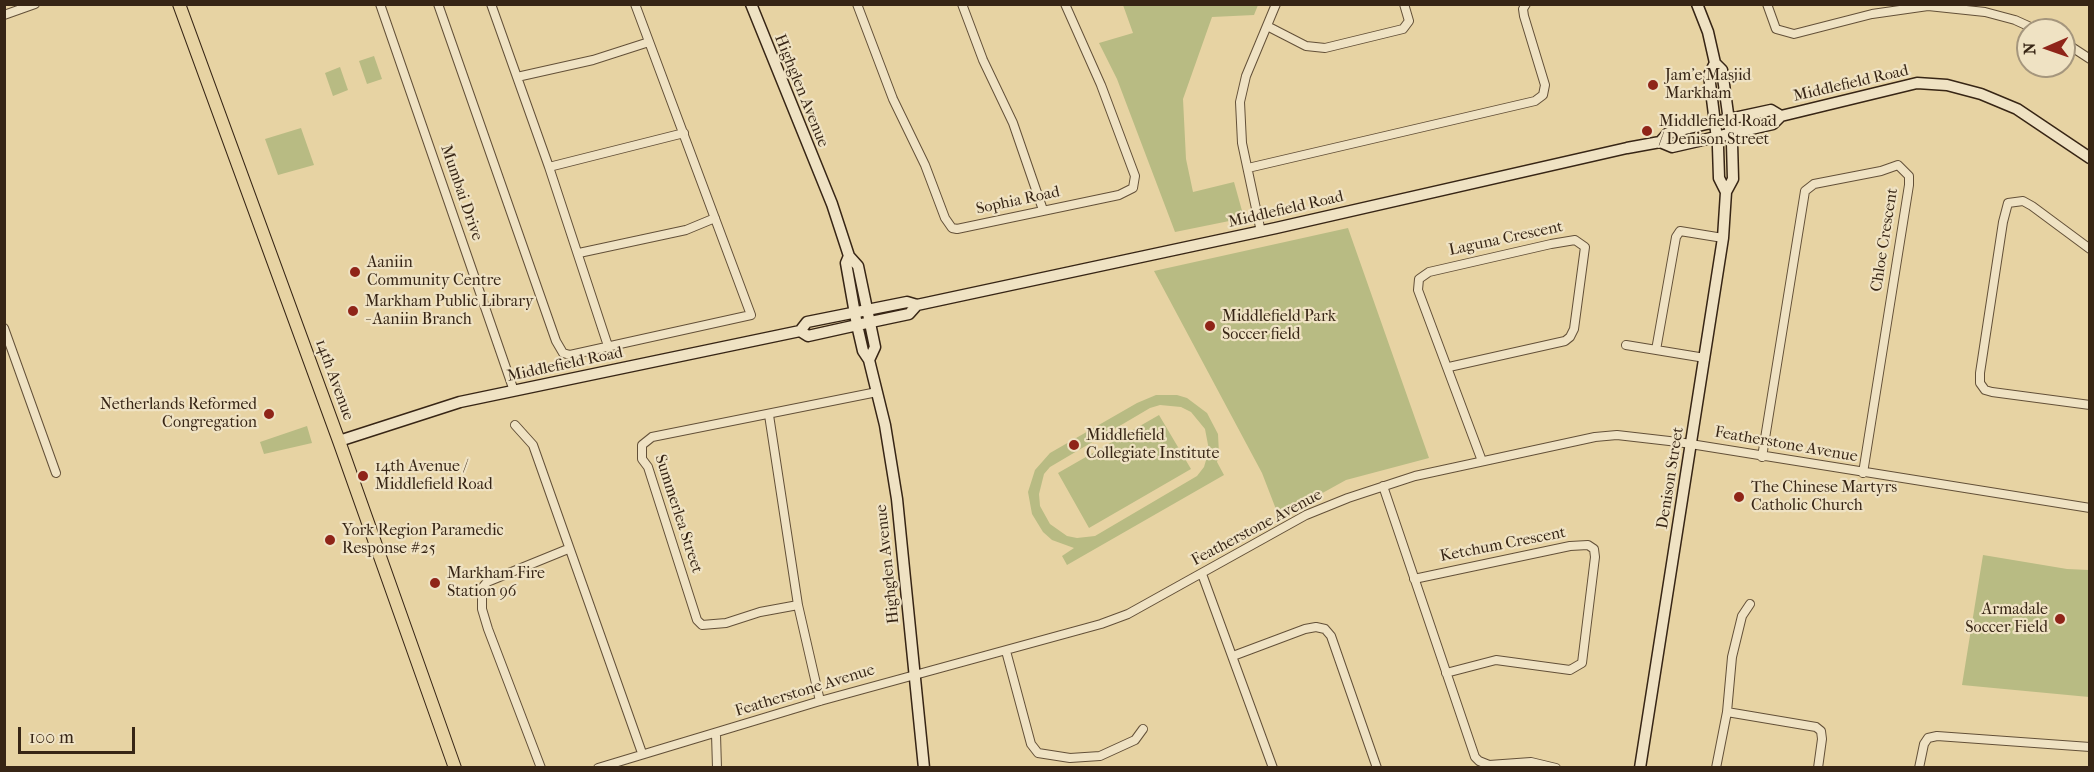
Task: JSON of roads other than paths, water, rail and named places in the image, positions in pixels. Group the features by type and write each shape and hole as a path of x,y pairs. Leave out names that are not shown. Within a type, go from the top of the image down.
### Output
{"main road":[{"name":"14th Avenue","path":"179,4 339,441 455,768"},
{"name":"Highglen Avenue","path":"751,4 832,204 849,255 858,266 875,347 869,360"},
{"name":"Denison Street","path":"1640,768 1723,238 1726,192 1733,179 1731,134 1722,70 1715,63 1697,4"},
{"name":"Denison Street","path":"1715,63 1709,75 1717,137 1719,178 1726,192"},
{"name":"Middlefield Road","path":"339,441 460,402 801,331 807,322 907,302 917,305 1261,232 1660,142 1672,147 1773,124 1780,116 1886,88 1917,83 1947,85 1981,94 2018,109 2090,158"},
{"name":"Middlefield Road","path":"1660,142 1668,133 1715,122 1771,110 1780,116"},
{"name":"Highglen Avenue","path":"849,255 846,263 857,325 877,392 897,500 924,768"},
{"name":"Middlefield Road","path":"801,331 808,336 909,314 917,305"}],"street":[{"path":"4,15 35,4"},
{"name":"Mumbai Drive","path":"380,4 514,391"},
{"path":"438,4 559,347 563,353 570,355 751,315 635,4"},
{"path":"491,4 579,253 608,346"},
{"name":"Sophia Road","path":"857,4 893,99 925,165 948,223 952,228 963,229 1119,195 1131,190 1135,182 1101,85 1065,4"},
{"path":"962,4 983,60 1013,123 1043,210"},
{"path":"1261,232 1242,143 1240,102 1246,76 1269,27 1276,4"},
{"path":"1269,27 1306,46 1325,48 1403,28 1409,21 1404,4"},
{"path":"1248,168 1535,102 1543,96 1545,85 1524,16 1523,9 1526,4"},
{"path":"1767,4 1776,29 1794,34 1872,14 1928,6 1985,12 2016,20"},
{"path":"517,77 593,60 649,42"},
{"path":"2076,50 2090,59"},
{"path":"549,166 684,133"},
{"name":"Chloe Crescent","path":"1762,457 1805,191 1814,184 1869,174 1898,165 1909,176 1909,185 1863,473"},
{"path":"2090,249 2032,206 2023,201 2008,203 2003,222 1980,373 1980,383 1985,390 2090,405"},
{"path":"579,253 686,230 715,218"},
{"path":"1656,350 1676,237 1680,231 1723,238"},
{"name":"Laguna Crescent","path":"1449,367 1570,337 1574,329 1585,247 1575,240 1567,241 1438,270 1422,276 1418,290 1449,367 1482,461"},
{"path":"4,328 56,472"},
{"path":"1626,345 1705,358"},
{"name":"Summerlea Street","path":"798,605 760,612 726,623 702,625 697,620 648,468 642,459 642,445 652,437 877,392"},
{"path":"769,415 798,605 820,701"},
{"path":"516,425 533,445 642,753"},
{"name":"Featherstone Avenue","path":"598,768 820,701 1006,651 1128,614 1306,515 1383,486 1482,461 1595,437 1617,435 1691,444 2090,508"},
{"path":"1383,486 1446,673 1479,761 1489,765 1531,762 1556,768"},
{"name":"Ketchum Crescent","path":"1414,579 1570,546 1588,545 1594,549 1595,557 1582,663 1570,670 1496,660 1446,673"},
{"path":"541,768 488,629 482,609 482,588 487,582 568,549"},
{"path":"1202,574 1273,768"},
{"path":"1716,768 1727,712 1732,657 1742,616 1750,604"},
{"path":"1233,656 1305,629 1316,627 1325,629 1331,636 1377,768"},
{"path":"1006,651 1031,744 1038,753 1070,758 1100,756 1135,740 1143,729"},
{"path":"1727,712 1816,727 1821,731 1822,739 1818,768"},
{"path":"716,734 717,768"},
{"path":"1919,768 1924,744 1928,738 1937,736 2090,747"}],"place":[{"name":"Jam'e Masjid Markham","path":"1653,85"},
{"name":"Middlefield Road / Denison Street","path":"1647,131"},
{"name":"Aaniin Community Centre","path":"355,272"},
{"name":"Markham Public Library - Aaniin Branch","path":"353,311"},
{"name":"Middlefield Park Soccer field","path":"1210,326"},
{"name":"Netherlands Reformed Congregation","path":"269,414"},
{"name":"Middlefield Collegiate Institute","path":"1074,445"},
{"name":"14th Avenue / Middlefield Road","path":"363,476"},
{"name":"The Chinese Martyrs Catholic Church","path":"1739,497"},
{"name":"York Region Paramedic Response #25","path":"330,540"},
{"name":"Markham Fire Station 96","path":"435,583"},
{"name":"Armadale Soccer Field","path":"2060,619"}]}
